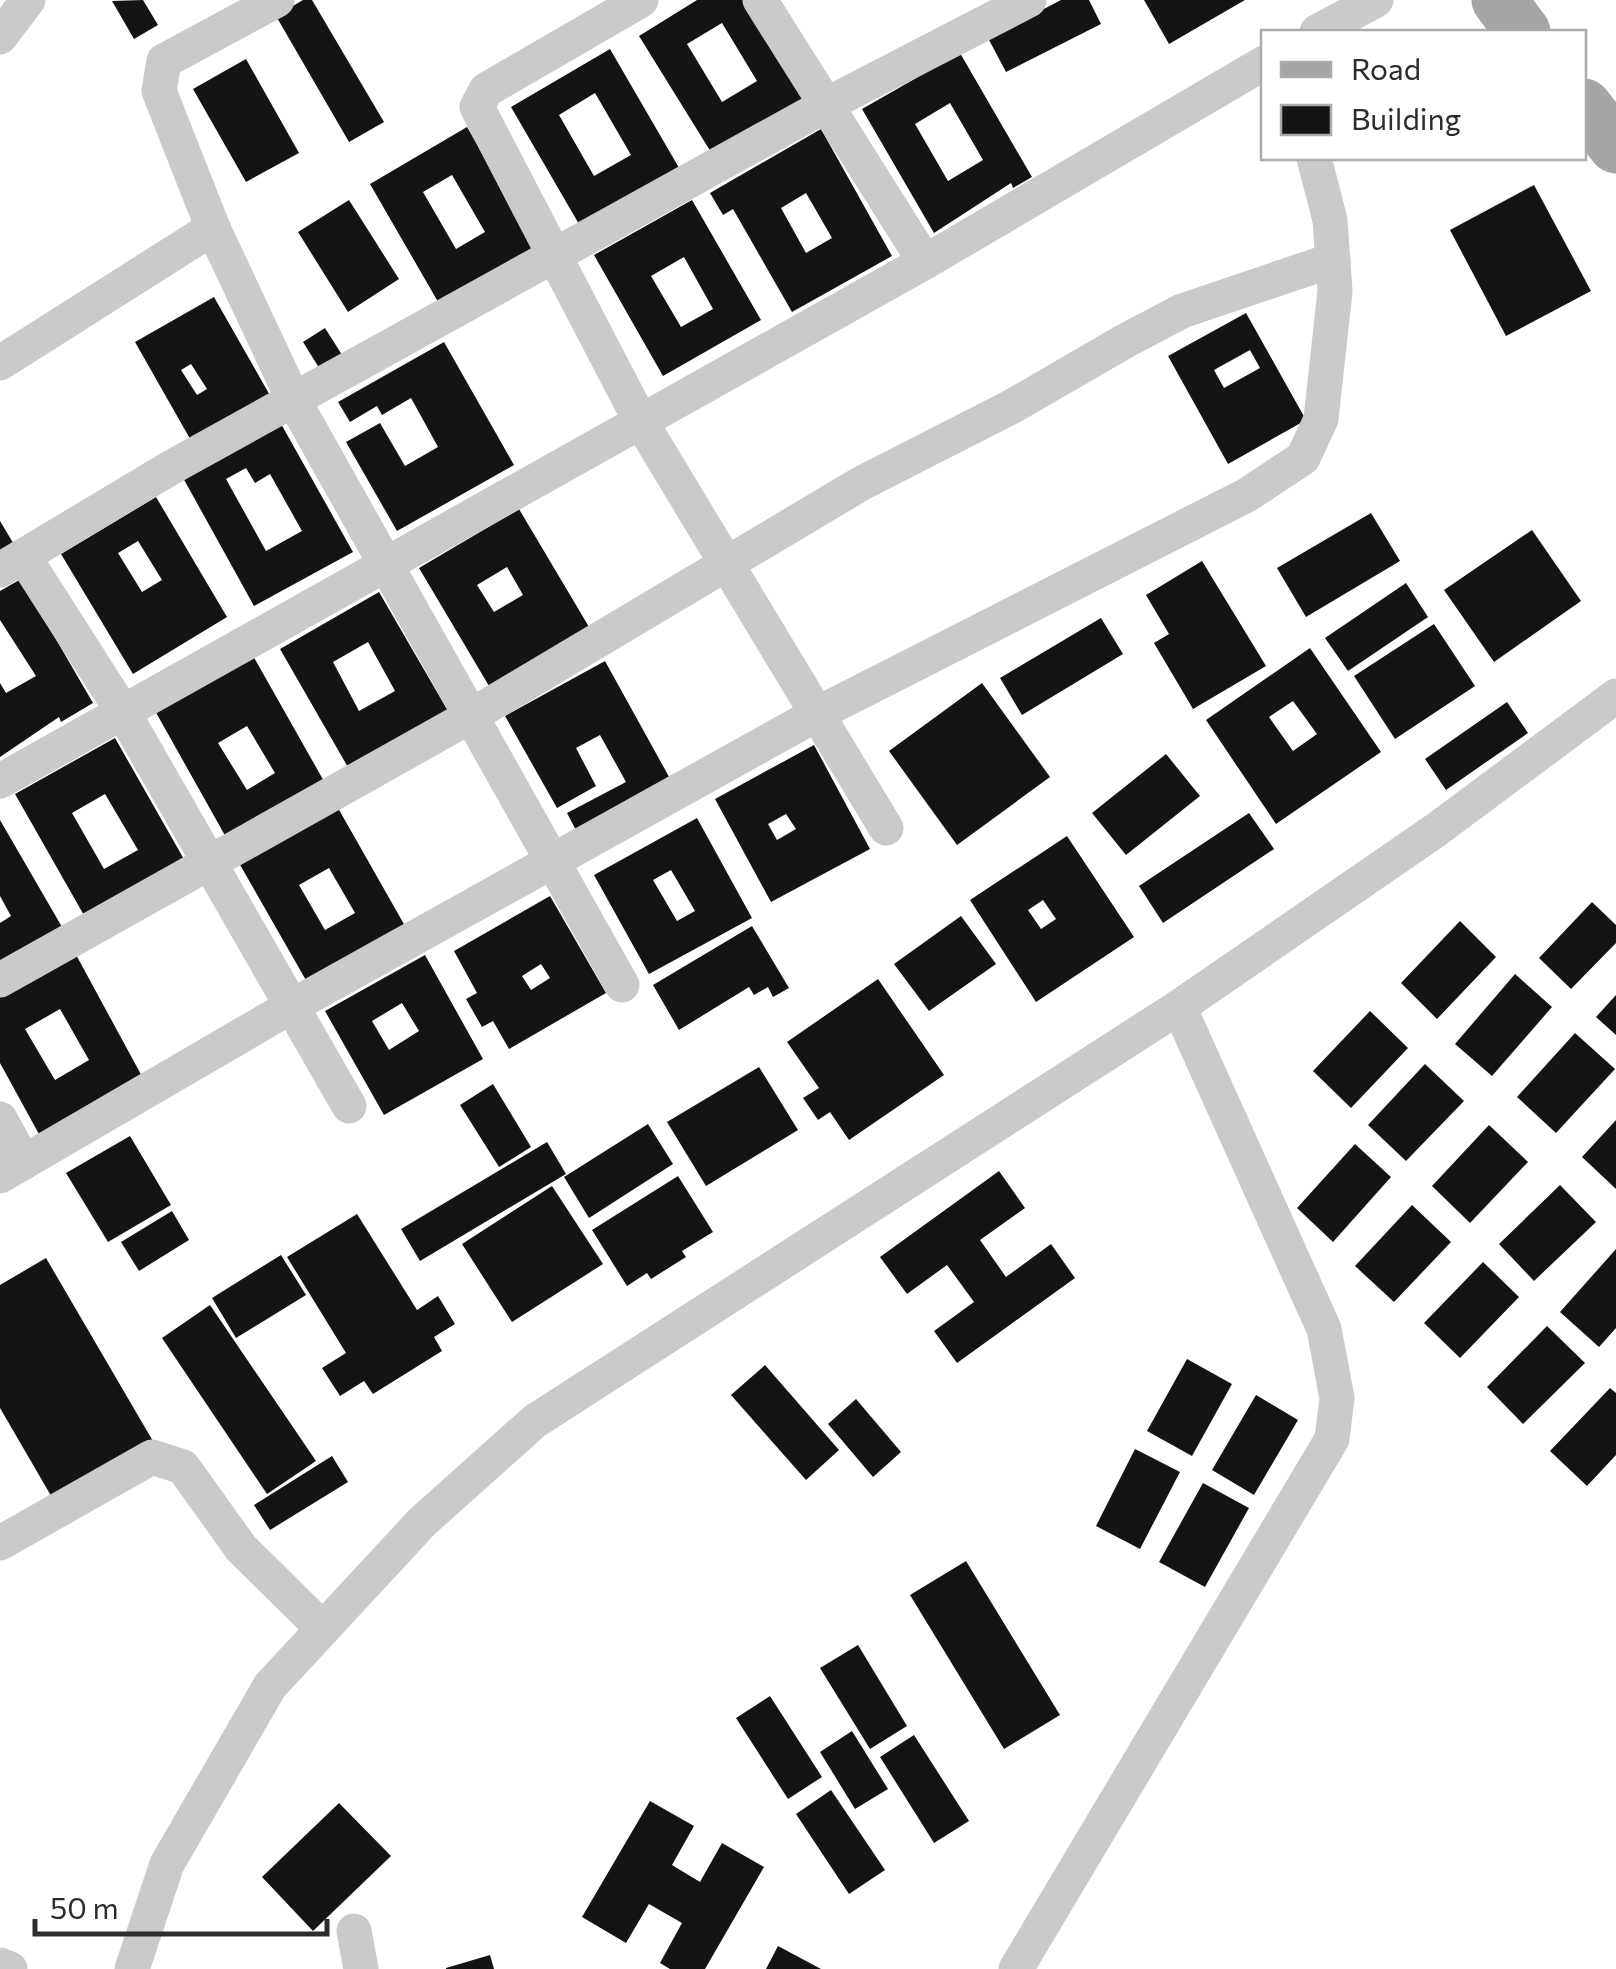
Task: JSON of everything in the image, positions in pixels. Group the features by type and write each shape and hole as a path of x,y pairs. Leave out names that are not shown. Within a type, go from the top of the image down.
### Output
{"main road":[{"path":"1499,0 1522,30"},
{"path":"1586,108 1616,146"}],"street":[{"path":"0,37 28,0"},
{"path":"277,0 164,62 159,91 213,228 294,401 383,566 622,985"},
{"path":"642,0 486,90 477,108 641,422 886,828"},
{"path":"760,0 925,262"},
{"path":"350,1106 123,712 12,563 172,467 826,105 1030,0"},
{"path":"1321,30 1376,0"},
{"path":"0,781 925,262 1261,65"},
{"path":"0,1119 12,1169 292,1006 817,714 1246,495 1303,458 1321,419 1334,291 1330,220 1315,160"},
{"path":"0,363 213,228"},
{"path":"0,980 469,717 862,483 1011,408 1182,311 1333,260"},
{"path":"132,1969 168,1864 270,1686 422,1522 535,1421 1180,1006 1436,830 1616,696"},
{"path":"1016,1969 1332,1439 1337,1398 1324,1329 1180,1006"},
{"path":"0,1543 152,1457 183,1467 240,1548 323,1629"},
{"path":"354,1931 361,1969"},
{"path":"0,1965 10,1969"}],"building":[{"path":"143,0 158,25 134,39 112,1"},
{"path":"303,0 312,0 384,122 349,142 276,16"},
{"path":"697,0 744,0 805,101 714,157 639,36","holes":["722,23 757,81 722,102 687,44"]},
{"path":"1061,0 1089,0 1101,24 1006,72 988,38"},
{"path":"1144,0 1245,0 1169,44"},
{"path":"610,49 682,173 583,231 511,107","holes":["595,93 631,155 594,176 559,115"]},
{"path":"960,53 1032,177 1013,188 1011,183 934,233 862,109","holes":["950,103 983,160 948,181 915,124"]},
{"path":"246,59 299,153 246,182 193,89"},
{"path":"467,127 539,251 441,307 370,184","holes":["452,175 485,232 456,249 423,192"]},
{"path":"821,129 892,256 792,312 733,209 723,215 710,193","holes":["806,193 832,238 806,253 781,208"]},
{"path":"1534,185 1591,291 1506,336 1450,230"},
{"path":"349,200 399,279 348,312 298,232"},
{"path":"692,200 761,320 663,376 594,255","holes":["684,257 713,309 681,327 651,276"]},
{"path":"214,297 272,399 193,444 135,342","holes":["191,364 207,389 197,395 181,370"]},
{"path":"1246,313 1306,420 1228,464 1168,356","holes":["1250,350 1260,368 1224,388 1214,370"]},
{"path":"325,328 344,358 321,371 303,342"},
{"path":"444,342 514,465 397,531 346,442 380,423 405,466 438,447 411,398 382,415 377,406 350,422 338,402"},
{"path":"280,422 353,552 254,606 182,476","holes":["246,468 255,483 270,474 302,531 266,551 226,479"]},
{"path":"156,497 227,617 133,674 61,554","holes":["138,541 162,580 142,592 118,553"]},
{"path":"519,509 592,632 492,691 419,568","holes":["507,567 523,595 494,612 477,585"]},
{"path":"1371,513 1400,561 1306,617 1277,568"},
{"path":"0,521 15,546 0,555"},
{"path":"1532,530 1581,601 1494,662 1444,590"},
{"path":"1202,561 1266,666 1193,709 1154,643 1169,634 1146,595"},
{"path":"21,579 93,703 61,722 59,717 0,757 0,683 6,693 36,676 0,620 0,591"},
{"path":"1406,583 1428,617 1348,671 1325,638"},
{"path":"379,592 448,711 349,769 280,649","holes":["368,642 395,691 359,711 333,662"]},
{"path":"1101,618 1123,654 1022,715 1000,678"},
{"path":"1434,624 1475,686 1395,739 1354,676"},
{"path":"1310,648 1381,752 1276,824 1206,720","holes":["1293,701 1317,734 1293,751 1269,717"]},
{"path":"252,654 325,783 227,839 154,709","holes":["247,726 275,773 247,790 218,743"]},
{"path":"605,661 673,784 579,836 567,813 626,782 600,735 576,748 596,786 557,808 505,716"},
{"path":"982,683 1050,777 957,845 889,751"},
{"path":"1507,702 1528,733 1446,790 1425,759"},
{"path":"115,738 185,861 85,917 15,794","holes":["105,794 138,850 104,869 72,813"]},
{"path":"814,745 870,849 771,902 715,799","holes":["786,814 796,829 777,840 768,824"]},
{"path":"1166,754 1200,796 1126,855 1092,813"},
{"path":"338,808 409,933 311,989 239,863","holes":["329,868 355,913 325,930 299,885"]},
{"path":"1249,813 1274,849 1163,923 1139,886"},
{"path":"697,818 752,918 649,974 594,875","holes":["671,870 695,911 677,921 653,880"]},
{"path":"0,820 62,927 0,963 0,923 11,916 0,896"},
{"path":"1067,836 1134,937 1036,1002 970,900","holes":["1043,900 1056,919 1041,929 1028,910"]},
{"path":"550,896 606,993 509,1049 493,1021 482,1027 466,999 477,993 454,951","holes":["541,964 550,978 531,990 522,976"]},
{"path":"1592,902 1616,925 1616,943 1571,989 1539,958"},
{"path":"961,916 996,964 929,1011 894,964"},
{"path":"1460,921 1496,957 1437,1019 1401,983"},
{"path":"752,926 789,988 773,997 768,987 754,995 749,987 679,1030 653,985"},
{"path":"74,951 144,1080 40,1136 0,1063 0,990","holes":["60,1009 89,1060 55,1080 25,1029"]},
{"path":"425,955 483,1059 384,1115 325,1011","holes":["402,1003 419,1031 389,1050 372,1021"]},
{"path":"1515,974 1552,1007 1492,1076 1455,1044"},
{"path":"878,979 944,1075 849,1140 830,1112 818,1120 803,1098 819,1088 787,1042"},
{"path":"1616,995 1616,1035 1596,1017"},
{"path":"1370,1011 1408,1048 1351,1108 1313,1071"},
{"path":"1575,1033 1615,1069 1556,1133 1517,1097"},
{"path":"1425,1064 1464,1101 1406,1161 1368,1125"},
{"path":"759,1067 798,1130 706,1186 667,1122"},
{"path":"493,1084 531,1147 499,1167 460,1105"},
{"path":"1616,1120 1616,1189 1582,1157"},
{"path":"648,1124 673,1164 589,1218 564,1177"},
{"path":"1489,1125 1528,1162 1470,1223 1432,1186"},
{"path":"130,1136 171,1205 108,1242 66,1173"},
{"path":"547,1142 566,1174 420,1261 401,1229"},
{"path":"1355,1144 1391,1177 1333,1242 1297,1208"},
{"path":"999,1171 1025,1208 980,1240 1006,1277 1051,1244 1075,1278 957,1363 934,1331 974,1302 947,1265 907,1294 880,1257"},
{"path":"678,1176 713,1232 682,1251 686,1257 651,1279 647,1273 627,1286 592,1230"},
{"path":"1560,1185 1596,1222 1534,1281 1499,1244"},
{"path":"552,1186 603,1264 512,1322 462,1244"},
{"path":"1412,1205 1451,1242 1394,1302 1355,1266"},
{"path":"172,1211 189,1240 139,1271 121,1242"},
{"path":"357,1214 417,1310 438,1296 455,1324 434,1337 442,1351 373,1394 364,1381 340,1396 322,1368 346,1353 287,1257"},
{"path":"1616,1249 1616,1328 1599,1347 1560,1312"},
{"path":"281,1255 306,1295 236,1338 212,1298"},
{"path":"46,1258 157,1448 57,1506 0,1408 0,1285"},
{"path":"1483,1262 1519,1297 1460,1358 1424,1323"},
{"path":"210,1305 316,1461 267,1494 162,1338"},
{"path":"1547,1326 1585,1363 1523,1424 1487,1387"},
{"path":"1187,1359 1232,1384 1192,1456 1147,1431"},
{"path":"765,1365 839,1450 806,1480 731,1395"},
{"path":"1610,1388 1616,1393 1616,1455 1587,1486 1550,1451"},
{"path":"1256,1395 1298,1420 1254,1495 1212,1470"},
{"path":"856,1399 901,1452 873,1477 828,1424"},
{"path":"1135,1449 1180,1472 1140,1549 1096,1526"},
{"path":"332,1456 348,1482 270,1530 254,1505"},
{"path":"1203,1483 1249,1508 1205,1587 1159,1562"},
{"path":"966,1561 1060,1715 1004,1749 910,1595"},
{"path":"858,1645 907,1726 870,1749 820,1668"},
{"path":"770,1696 822,1777 788,1799 736,1718"},
{"path":"852,1731 888,1789 855,1809 820,1752"},
{"path":"914,1735 969,1821 934,1843 880,1757"},
{"path":"831,1790 885,1870 849,1894 796,1814"},
{"path":"650,1801 694,1826 672,1865 700,1882 722,1843 764,1867 705,1969 670,1969 660,1963 682,1923 649,1904 626,1943 582,1917"},
{"path":"339,1803 391,1856 313,1931 262,1877"},
{"path":"778,1946 821,1969 766,1969"},
{"path":"490,1955 494,1969 446,1969 446,1968"}]}
